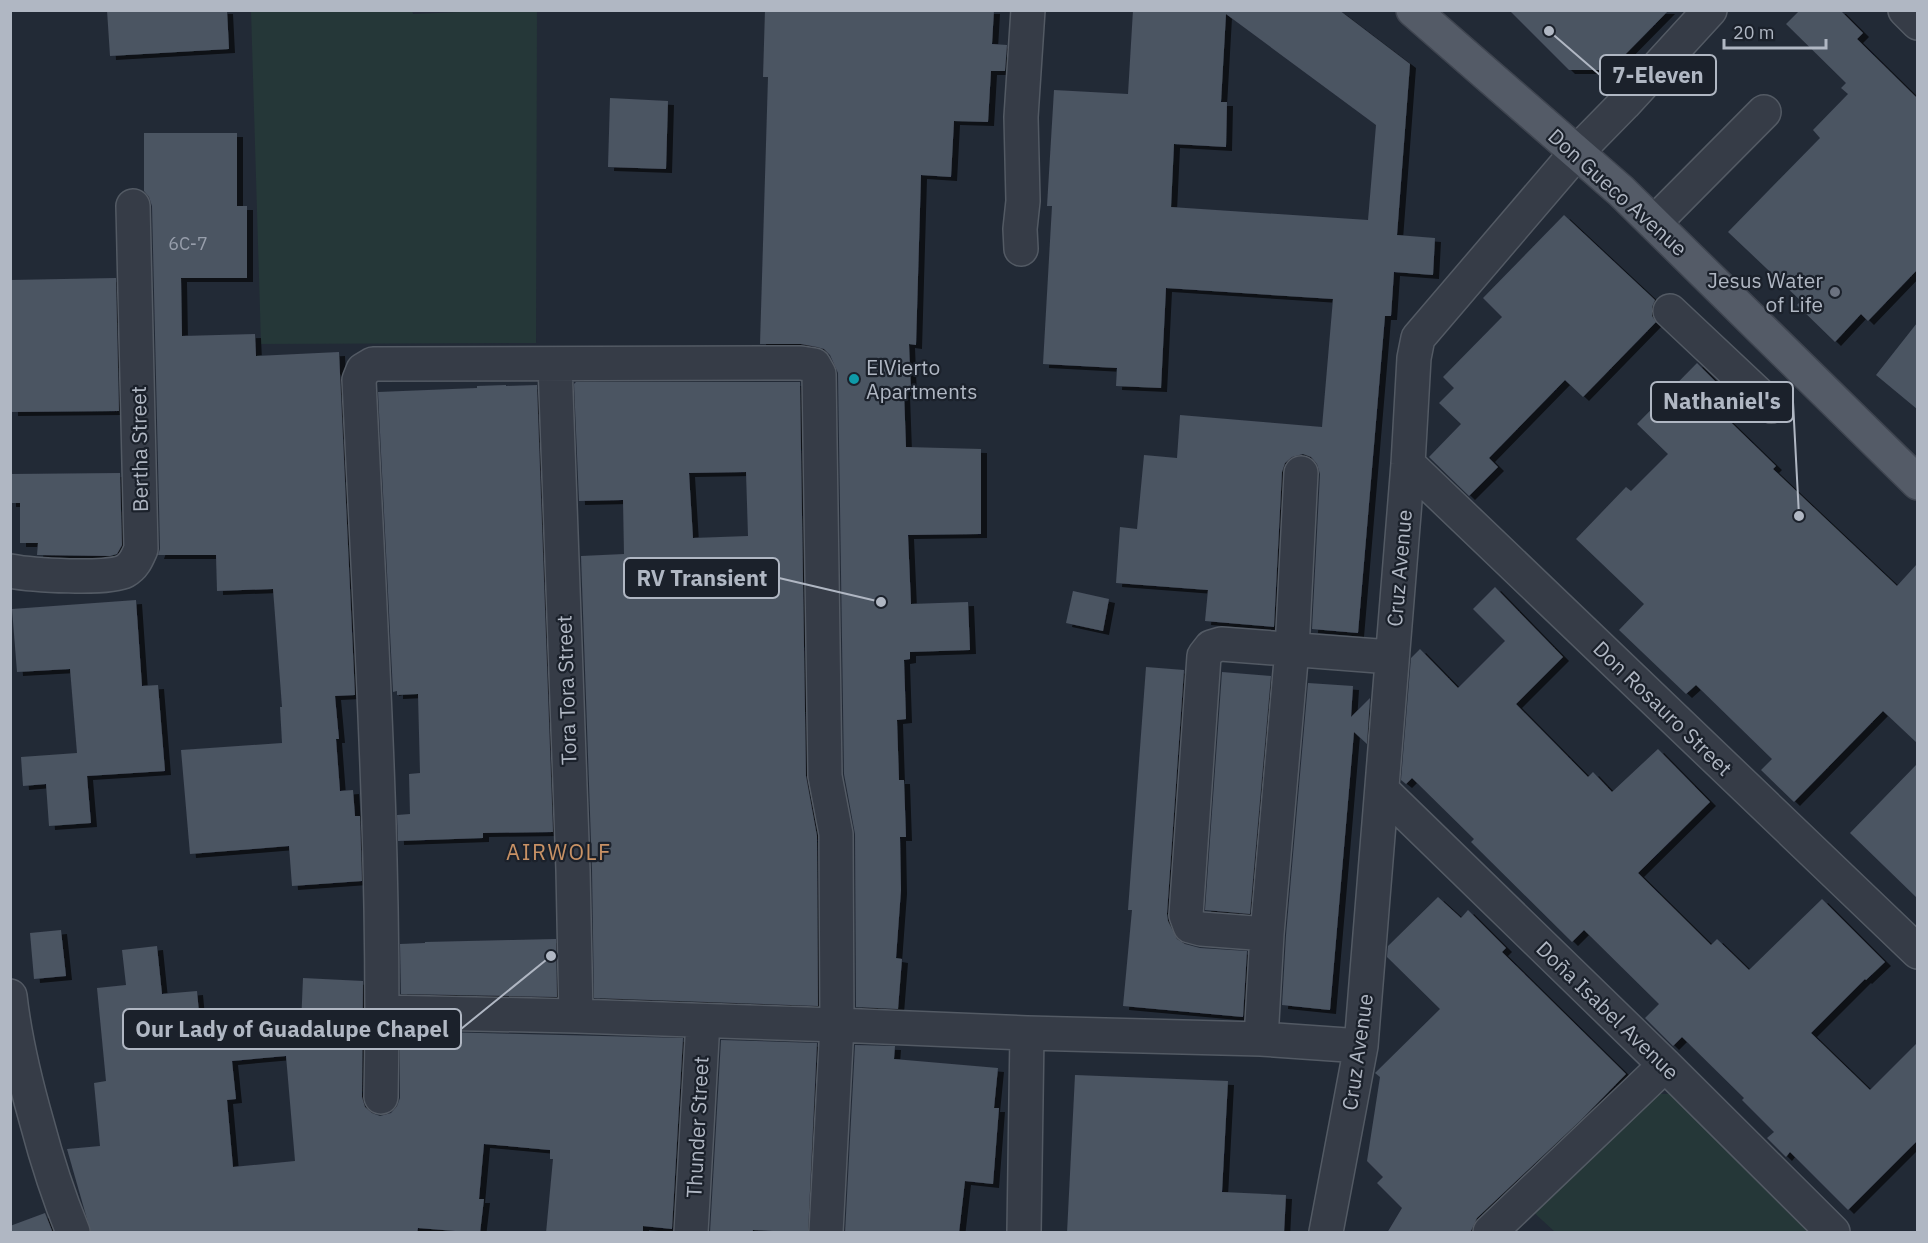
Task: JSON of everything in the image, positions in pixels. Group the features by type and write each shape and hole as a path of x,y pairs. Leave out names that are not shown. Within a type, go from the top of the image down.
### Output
{"main road":[{"name":"Don Gueco Avenue","path":"1413,10 1621,191 1917,483"}],"street":[{"path":"1021,249 1020,229 1023,201 1021,117 1028,10"},
{"name":"Cruz Avenue","path":"1326,1233 1361,1046 1408,464 1414,358 1418,338 1576,153 1710,10"},
{"path":"1905,10 1917,23"},
{"path":"1654,223 1764,112"},
{"name":"Bertha Street","path":"10,571 52,575 114,574 126,571 136,562 141,549 133,206"},
{"path":"1670,311 1771,406"},
{"path":"381,1097 381,874 359,380 363,370 373,364 801,363 814,365 819,374 825,776 836,834 837,1025 825,1233"},
{"name":"Tora Tora Street","path":"555,364 576,1017"},
{"name":"Don Rosauro Street","path":"1408,464 1917,952"},
{"path":"1262,1039 1266,934 1292,649 1301,473"},
{"path":"1266,934 1201,929 1190,926 1186,915 1204,656 1211,647 1221,644 1391,657"},
{"name":"Doña Isabel Avenue","path":"1382,790 1665,1065 1833,1233"},
{"path":"10,996 22,1070 55,1189 73,1233"},
{"path":"382,1012 1262,1039 1361,1046"},
{"name":"Thunder Street","path":"692,1233 703,1021"},
{"path":"1024,1233 1027,1033"},
{"path":"1490,1233 1665,1065"}],"shaded area":[{"path":"412,10 413,14 537,11 536,343 261,344 251,11"},
{"path":"1657,1094 1671,1094 1820,1232 1555,1232 1530,1209"}],"building":[{"path":"107,10 227,10 229,49 110,56"},
{"path":"765,10 994,10 992,44 1007,45 1005,71 991,71 988,122 954,121 951,177 921,175 916,345 909,344 911,392 904,392 906,447 981,449 981,534 908,535 911,604 968,602 970,650 910,652 910,659 904,660 906,719 897,720 899,780 904,780 906,837 900,837 901,890 896,958 902,959 898,1009 856,1007 855,834 844,774 838,373 830,355 824,349 801,344 760,344 768,77 763,77"},
{"path":"1133,10 1339,10 1410,64 1397,235 1435,238 1433,275 1394,272 1391,316 1385,316 1358,633 1312,629 1320,474 1317,464 1311,457 1303,454 1292,457 1285,463 1282,472 1274,627 1205,621 1208,590 1116,583 1120,527 1137,529 1144,455 1177,458 1180,415 1322,427 1333,299 1166,288 1161,388 1116,386 1117,368 1043,364 1052,206 1047,206 1054,90 1128,94","holes":["1226,14 1376,125 1368,220 1171,207 1174,144 1226,147 1227,102 1221,102"]},
{"path":"1509,10 1669,10 1610,70 1569,70"},
{"path":"1800,10 1840,10 1863,33 1857,39 1917,98 1917,270 1868,321 1861,314 1835,342 1797,305 1801,301 1728,232 1820,138 1813,130 1848,94 1841,88 1846,83 1786,24"},
{"path":"610,98 668,101 666,169 608,167"},
{"path":"144,133 237,133 237,206 247,206 247,278 181,278 182,336 255,334 256,356 339,352 355,695 335,696 339,739 336,739 340,791 353,790 355,816 360,816 362,881 292,886 289,846 190,854 181,750 282,743 280,707 282,707 273,589 217,591 216,555 158,555 160,549 152,206 144,191"},
{"path":"1564,215 1655,300 1652,316 1656,322 1583,397 1565,380 1489,458 1498,467 1469,496 1429,457 1461,424 1439,403 1454,388 1443,377 1502,317 1483,298"},
{"path":"116,278 119,411 12,412 10,280"},
{"path":"1917,323 1917,409 1876,375"},
{"path":"1697,363 1724,390 1711,403 1776,466 1773,469 1897,586 1917,564 1917,743 1883,711 1794,802 1761,770 1772,759 1696,685 1686,694 1619,630 1644,604 1576,539 1626,487 1631,491 1668,454 1637,424"},
{"path":"576,382 800,382 806,776 817,836 818,1006 594,998 581,556 624,554 623,500 579,501 574,384","holes":["746,472 748,536 693,538 689,473"]},
{"path":"537,385 553,832 483,833 483,838 398,841 397,815 410,814 409,774 420,773 418,694 397,695 397,691 393,692 378,392"},
{"path":"120,473 122,545 117,554 110,556 37,555 38,543 20,543 20,503 10,503 10,474"},
{"path":"1495,587 1563,657 1516,704 1588,777 1593,772 1612,792 1658,749 1710,802 1638,873 1711,945 1717,939 1749,970 1822,899 1885,962 1811,1033 1870,1090 1917,1043 1917,1141 1848,1210 1790,1152 1786,1157 1767,1138 1774,1132 1742,1100 1744,1098 1682,1037 1673,1046 1645,1018 1659,1004 1584,930 1572,942 1471,842 1474,839 1412,778 1406,784 1401,780 1411,658 1420,649 1458,688 1505,641 1473,609"},
{"path":"1073,591 1109,599 1103,631 1066,623"},
{"path":"136,600 142,686 158,685 165,771 87,776 91,823 49,826 46,784 23,786 21,757 77,753 70,669 17,672 12,609"},
{"path":"1146,667 1184,670 1168,921 1177,939 1185,944 1200,948 1247,951 1243,1017 1123,1006 1132,910 1128,910"},
{"path":"1222,672 1271,676 1250,914 1205,910"},
{"path":"1308,683 1353,686 1351,717 1370,698 1367,744 1354,732 1330,1010 1282,1005"},
{"path":"1917,764 1917,898 1850,833"},
{"path":"1438,897 1461,918 1468,910 1506,948 1502,952 1626,1074 1581,1120 1477,1218 1470,1233 1387,1233 1402,1208 1377,1183 1383,1177 1367,1161 1380,1077 1375,1073 1440,1009 1387,957 1388,946"},
{"path":"61,930 66,976 34,979 30,933"},
{"path":"556,939 557,997 401,994 400,944"},
{"path":"157,946 162,994 197,991 201,1034 301,1025 303,978 363,981 362,1097 365,1107 380,1116 391,1113 400,1098 400,1031 683,1038 672,1229 643,1226 643,1233 546,1233 553,1159 550,1159 550,1150 484,1144 479,1199 484,1199 480,1233 418,1228 417,1233 91,1233 67,1149 100,1146 94,1083 106,1081 97,988 126,985 122,950","holes":["286,1056 295,1161 233,1167 227,1100 236,1099 232,1061"]},
{"path":"721,1040 817,1043 808,1233 753,1230 752,1233 710,1232"},
{"path":"855,1045 895,1046 894,1059 998,1068 994,1108 999,1108 993,1184 965,1181 959,1233 845,1233"},
{"path":"1075,1075 1228,1081 1222,1192 1286,1195 1284,1233 1067,1233"},
{"path":"45,1213 53,1233 10,1233 10,1226"}],"place":[{"name":"7-Eleven","path":"1549,31"},
{"name":"Jesus Water of Life","path":"1835,292"},
{"name":"ElVierto Apartments","path":"854,379"},
{"name":"Nathaniel's","path":"1799,516"},
{"name":"RV Transient","path":"881,602"},
{"name":"Our Lady of Guadalupe Chapel","path":"551,956"}],"district":[{"name":"AIRWOLF","path":"559,851"}]}
